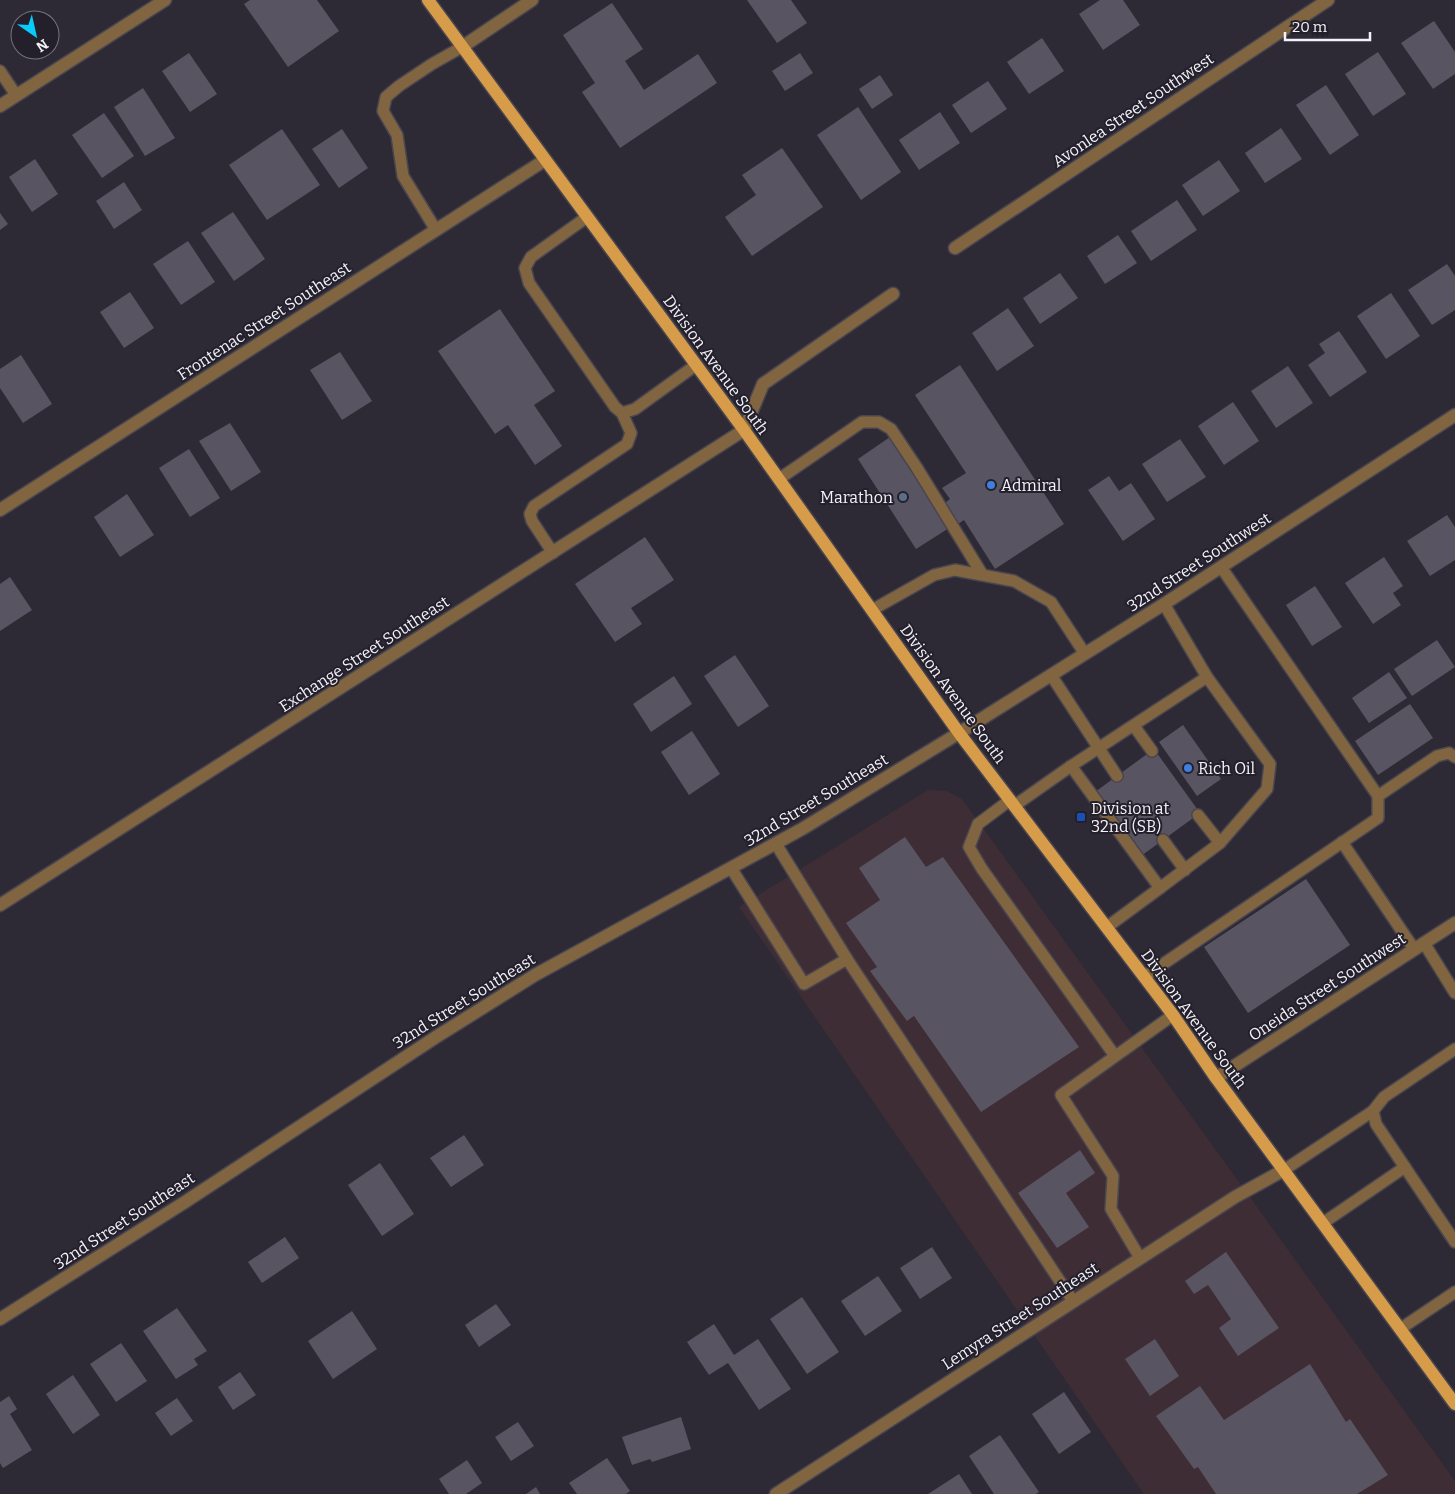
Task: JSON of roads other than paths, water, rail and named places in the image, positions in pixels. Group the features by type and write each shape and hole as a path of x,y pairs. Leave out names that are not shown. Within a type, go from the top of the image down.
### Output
{"main road":[{"name":"Division Avenue South","path":"428,0 744,430 959,733 1144,977 1455,1404"}],"street":[{"path":"0,106 165,0"},
{"path":"462,47 532,0"},
{"name":"Avonlea Street Southwest","path":"955,248 1328,0"},
{"name":"Frontenac Street Southeast","path":"0,510 545,160"},
{"path":"744,430 763,384 893,294"},
{"name":"32nd Street Southwest","path":"959,733 1164,604 1455,415"},
{"name":"Exchange Street Southeast","path":"0,905 744,430"},
{"name":"32nd Street Southeast","path":"0,1319 185,1202 436,1037 535,975 776,844 959,733"},
{"name":"Oneida Street Southwest","path":"1216,1078 1455,923"},
{"name":"Lemyra Street Southeast","path":"776,1494 1235,1197 1284,1170"}],"lane":[{"path":"436,230 403,176 397,135 384,111 386,97 399,86 462,47"},
{"path":"0,71 16,96"},
{"path":"553,553 532,521 530,514 534,506 627,444 631,433 622,413 615,407 529,283 525,268 531,257 587,217"},
{"path":"622,413 635,409 696,365"},
{"path":"779,479 862,422 879,422 891,429 982,574"},
{"path":"1144,977 1378,818 1378,796 1221,567"},
{"path":"872,610 934,575 955,570 982,574 1014,581 1051,602 1084,654"},
{"path":"1107,927 1220,843 1267,789 1270,764 1207,677 1164,604"},
{"path":"1051,675 1117,776"},
{"path":"1115,1056 982,869 969,847 978,824 1134,726 1207,677"},
{"path":"1134,726 1152,751"},
{"path":"1378,796 1437,756 1449,753 1455,757"},
{"path":"1071,766 1160,888"},
{"path":"1198,815 1220,843"},
{"path":"1163,840 1185,870"},
{"path":"1342,842 1455,993"},
{"path":"776,844 847,959 1073,1301"},
{"path":"731,868 804,984 847,959"},
{"path":"1140,1258 1111,1209 1113,1176 1060,1095 1172,1015"},
{"path":"1284,1170 1373,1111 1384,1096 1455,1049"},
{"path":"1373,1111 1376,1124 1455,1242"},
{"path":"1323,1223 1405,1167"},
{"path":"1400,1329 1455,1292"}],"place":[{"name":"Admiral","path":"991,485"},
{"name":"Marathon","path":"903,497"},
{"name":"Rich Oil","path":"1188,768"},
{"name":"Division at 32nd (SB)","path":"1081,817"}]}
